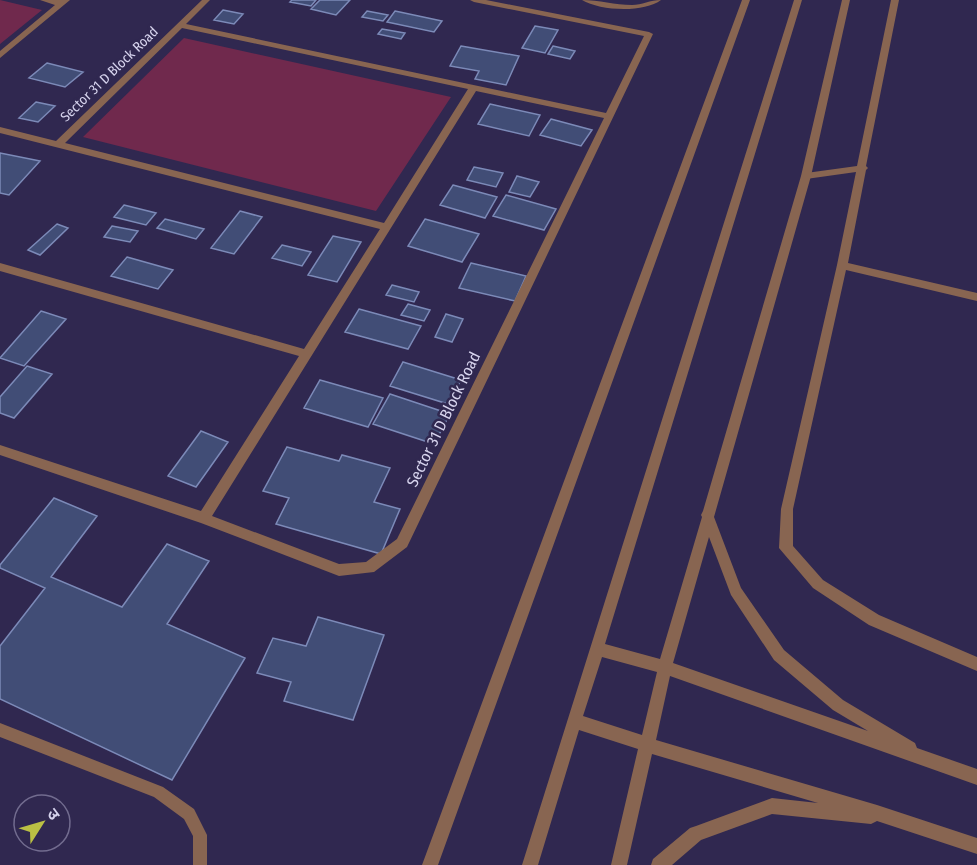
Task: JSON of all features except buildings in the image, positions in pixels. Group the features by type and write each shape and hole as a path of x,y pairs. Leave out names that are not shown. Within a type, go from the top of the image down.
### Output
{"street":[{"path":"44,0 63,2"},
{"name":"Sector 31 D Block Road","path":"58,145 206,0"},
{"name":"Sector 31 D Block Road","path":"0,450 204,518 339,570 369,568 402,543 649,34 474,0"},
{"path":"586,0 627,8 643,8 657,0"},
{"path":"430,865 746,0"},
{"path":"530,865 798,0"},
{"path":"619,865 665,667 806,176 846,0"},
{"path":"895,0 863,168 787,509 786,548 818,584 874,620 977,664"},
{"path":"0,55 63,2"},
{"name":"Sector 31 D Block Road","path":"180,25 608,116"},
{"path":"204,518 474,87"},
{"name":"Sector 31 D Block Road","path":"0,130 387,227"},
{"path":"806,176 863,168"},
{"path":"842,265 977,297"},
{"path":"0,267 306,354"},
{"path":"707,515 736,591 779,655 838,705 934,762"},
{"path":"598,649 665,667 977,777"},
{"path":"576,721 646,746 905,820 977,846"},
{"path":"659,865 696,834 772,806 905,820"}],"lane":[{"path":"0,730 158,792 189,814 200,835 200,865"}],"shaded area":[{"path":"0,0 42,10 0,44"},
{"path":"184,38 451,97 376,211 83,137"}]}
